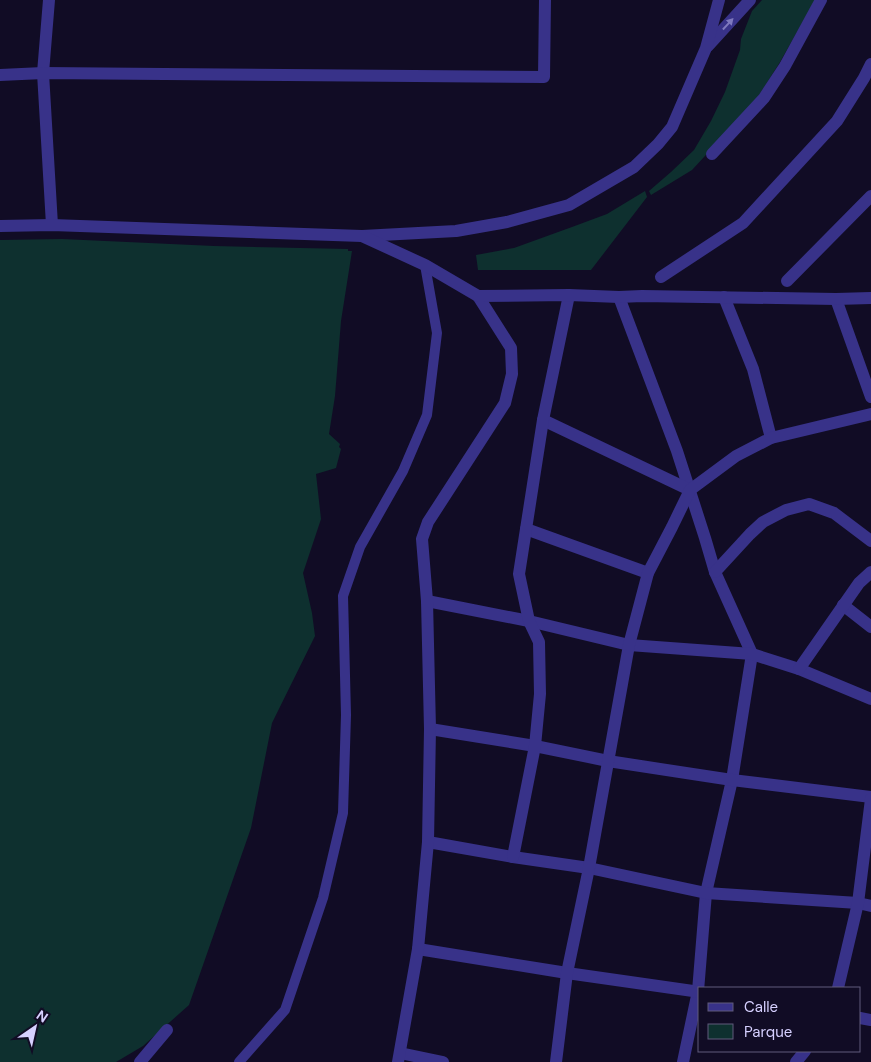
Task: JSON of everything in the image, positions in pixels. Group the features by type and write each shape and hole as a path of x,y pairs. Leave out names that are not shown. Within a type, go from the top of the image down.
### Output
{"street":[{"path":"49,0 43,73 52,225"},
{"path":"0,75 43,73 544,77 545,0"},
{"path":"0,226 52,225 362,236 456,231 507,222 569,205 634,167 658,144 672,126 706,48 719,0"},
{"path":"706,48 750,0"},
{"path":"712,154 764,98 786,66 820,0"},
{"path":"661,277 743,223 837,121 871,64"},
{"path":"787,281 871,196"},
{"path":"362,236 425,265 478,296 511,348 512,374 505,403 428,522 422,539 427,600 430,729 428,842 418,950 399,1058 443,1062"},
{"path":"478,296 569,294 619,297 871,298"},
{"path":"513,858 535,746 540,694 539,642 529,621 519,574 543,420 569,294"},
{"path":"619,297 677,451 714,572 752,654 732,780 706,893 699,987"},
{"path":"724,297 753,369 771,438"},
{"path":"836,299 871,397"},
{"path":"556,1062 567,973 589,868 629,645 648,573 690,490 736,456 771,438 871,414"},
{"path":"543,420 690,490"},
{"path":"714,572 764,522 786,510 809,504 834,513 871,541"},
{"path":"526,529 648,573"},
{"path":"799,669 859,583 871,572"},
{"path":"427,600 529,621 629,645 752,654 799,669 871,699"},
{"path":"843,605 871,626"},
{"path":"430,729 535,746 608,761 732,780 871,798 865,905 838,987"},
{"path":"428,842 513,858 589,868 706,893 865,905"},
{"path":"418,950 698,992"},
{"path":"683,1062 698,996"},
{"path":"140,1062 167,1030"},
{"path":"796,1062 804,1052"}],"lane":[{"path":"239,1062 285,1010 323,898 343,813 346,715 343,596 360,547 403,470 427,415 437,333 425,265"}],"green space":[{"path":"762,0 815,0 754,103 692,170 651,195 649,191 694,150 711,121 725,92 740,50 741,39 752,11"},
{"path":"645,191 647,197 591,270 478,270 476,255 514,248 607,214"},
{"path":"62,239 214,246 348,249 348,251 352,251 341,321 335,396 329,434 340,444 339,447 341,449 336,468 316,474 321,519 303,573 315,636 272,723 251,828 189,1005 143,1046 116,1062 0,1062 0,240"}]}
